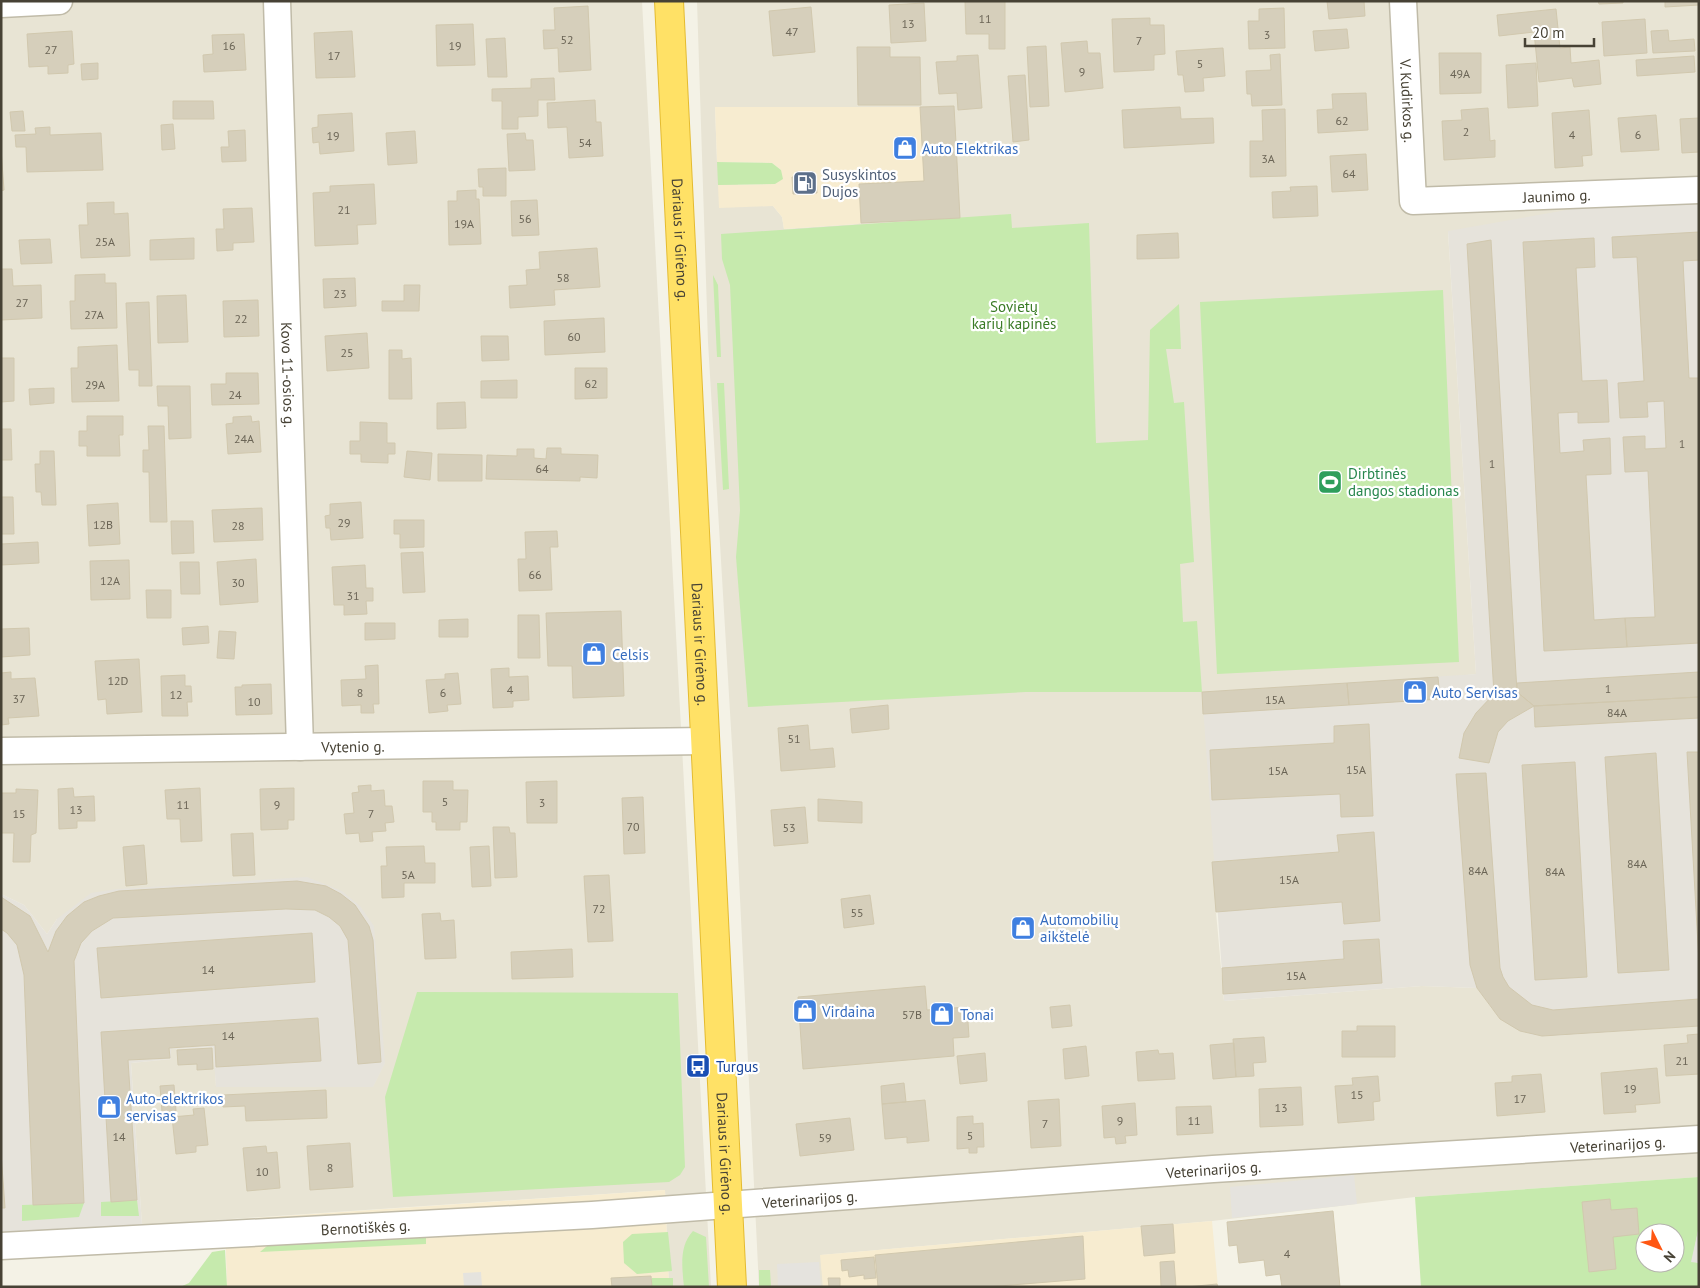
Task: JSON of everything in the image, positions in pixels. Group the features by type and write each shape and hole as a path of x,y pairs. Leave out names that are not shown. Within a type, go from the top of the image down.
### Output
{"highway":[{"name":"Dariaus ir Girėno g.","path":"669,1 732,1287"}],"street":[{"path":"1,4 59,1"},
{"name":"Kovo 11-osios g.","path":"277,1 300,747"},
{"name":"V. Kudirkos g.","path":"1403,1 1413,201"},
{"name":"Jaunimo g.","path":"1413,201 1699,190"},
{"name":"Vytenio g.","path":"1,751 705,741"},
{"name":"Veterinarijos g.","path":"728,1206 1213,1169 1699,1139"},
{"name":"Bernotiškės g.","path":"1,1246 452,1224 728,1206"}],"shaded area":[{"path":"1,1 642,1 711,1287 669,1287 665,1190 142,1225 131,1063 171,1059 171,1049 214,1047 216,1087 372,1086 57,919 47,934 24,905 1,894"},
{"path":"697,1 1699,1 1699,196 1448,232 1476,674 1459,676 1216,912 1224,1001 1422,986 1477,988 1492,1009 1552,1036 1699,1026 1699,1177 1415,1197 1212,1221 821,1255 823,1287 759,1287 735,796 708,342","holes":["715,107 858,224 784,229 782,217 773,206 758,206 717,162"]},
{"path":"715,107 920,107 924,181 859,184 861,223 858,224 784,229 782,217 773,206 719,208 718,185 775,184 781,170 772,163 717,162"},
{"path":"1699,196 1699,1026 1552,1036 1532,1035 1500,1019 1477,988 1422,986 1224,1001 1202,692 1476,674 1448,231 1640,197"},
{"path":"307,877 342,891 360,906 374,926 385,1063 373,1087 216,1087 213,1047 171,1049 171,1059 131,1063 142,1225 1,1232 1,894 24,905 47,934 57,919 91,893 117,889"},
{"path":"1354,1175 1357,1204 1232,1218 1230,1187"},
{"path":"665,1190 669,1287 227,1287 225,1220"},
{"path":"1212,1221 1218,1287 823,1287 820,1255"},
{"path":"1699,1226 1699,1263 1691,1262"},
{"path":"819,1262 821,1287 778,1287 777,1264"},
{"path":"481,1272 482,1287 464,1287 463,1273"}],"green space":[{"path":"717,162 772,163 781,170 783,179 775,184 718,185"},
{"name":"Sovietų karių kapinės","path":"1011,214 1012,228 1089,223 1096,443 1148,440 1150,330 1179,304 1181,349 1166,349 1174,403 1184,402 1194,562 1180,564 1183,622 1197,621 1202,692 1026,692 748,707 736,557 740,510 730,285 722,259 721,234"},
{"path":"713,275 718,285 721,357 717,357"},
{"name":"Dirbtinės dangos stadionas","path":"1443,290 1459,662 1217,674 1200,302"},
{"path":"717,383 724,383 729,489 723,490"},
{"path":"417,992 678,993 685,1167 680,1175 669,1182 393,1197 385,1097"},
{"path":"1699,1177 1699,1226 1692,1261 1699,1263 1699,1287 1421,1287 1415,1197"},
{"path":"137,1200 139,1216 101,1216 101,1202"},
{"path":"84,1203 79,1217 22,1221 22,1205"},
{"path":"693,1231 706,1237 709,1287 684,1287 683,1250"},
{"path":"668,1232 672,1271 637,1274 624,1263 623,1242 632,1234"},
{"path":"426,1233 426,1244 260,1252 274,1240"},
{"path":"225,1250 227,1287 180,1287 189,1283 212,1252"},
{"path":"759,1270 770,1270 771,1287 759,1287"},
{"path":"652,1278 673,1278 673,1287 652,1287"}],"building":[{"path":"965,1 1005,1 1005,49 989,49 989,34 966,34"},
{"path":"1327,1 1364,1 1365,16 1329,19"},
{"path":"1598,1 1623,1 1623,3 1599,4"},
{"path":"1665,1 1699,1 1699,5 1665,7"},
{"path":"924,3 926,41 891,43 889,5"},
{"path":"588,6 591,70 559,72 558,48 544,49 543,30 555,30 554,8"},
{"path":"811,7 815,52 773,56 769,11"},
{"path":"1284,8 1285,48 1249,49 1248,21 1259,21 1259,9"},
{"path":"1556,9 1560,48 1570,47 1571,63 1599,60 1601,84 1574,87 1572,78 1539,82 1534,32 1499,36 1497,15"},
{"path":"1150,18 1150,25 1164,25 1165,54 1154,55 1154,70 1114,72 1112,19"},
{"path":"1645,19 1647,53 1604,56 1602,22"},
{"path":"473,24 475,65 437,66 436,25"},
{"path":"1347,29 1349,48 1315,51 1313,31"},
{"path":"1668,30 1669,41 1694,39 1695,51 1653,53 1651,31"},
{"path":"72,31 74,64 68,65 68,73 48,74 48,66 29,67 27,34"},
{"path":"352,31 355,77 316,78 314,33"},
{"path":"244,34 246,70 204,72 203,55 213,54 212,35"},
{"path":"505,38 507,77 488,77 486,39"},
{"path":"1087,41 1088,53 1100,53 1103,88 1065,92 1061,43"},
{"path":"1046,46 1049,106 1030,107 1027,47"},
{"path":"857,47 890,47 890,57 920,57 921,105 858,105"},
{"path":"1223,48 1225,76 1203,78 1204,91 1185,92 1183,75 1178,75 1176,51"},
{"path":"1439,53 1481,53 1481,93 1440,94"},
{"path":"1280,54 1282,105 1252,106 1251,94 1247,94 1246,71 1271,70 1270,55"},
{"path":"978,55 982,108 958,110 957,93 939,94 936,62 957,61 957,56"},
{"path":"1694,56 1695,72 1637,76 1636,60"},
{"path":"98,63 98,79 82,80 81,64"},
{"path":"1536,63 1538,106 1508,108 1506,65"},
{"path":"1025,75 1029,140 1013,142 1008,76"},
{"path":"554,78 555,100 538,100 538,116 518,117 518,129 502,129 502,101 492,101 492,89 531,88 531,79"},
{"path":"1366,93 1368,130 1318,133 1317,110 1333,109 1332,94"},
{"path":"595,100 596,122 601,122 603,156 569,158 567,127 548,128 547,103"},
{"path":"173,101 213,101 214,119 173,119"},
{"path":"954,106 960,218 861,223 859,184 924,181 920,107"},
{"path":"1180,107 1181,119 1213,118 1214,143 1124,148 1122,110"},
{"path":"1488,108 1490,141 1495,140 1495,157 1444,160 1442,121 1462,120 1461,110"},
{"path":"1285,109 1286,176 1250,177 1250,141 1263,141 1262,110"},
{"path":"1589,110 1592,155 1582,156 1583,166 1555,168 1552,113"},
{"path":"23,111 25,131 12,131 10,112"},
{"path":"352,113 354,151 320,154 319,142 313,143 312,128 318,127 318,115"},
{"path":"1656,115 1659,150 1621,152 1618,118"},
{"path":"1699,118 1699,152 1682,153 1680,119"},
{"path":"173,124 175,149 162,150 161,125"},
{"path":"50,127 50,135 101,133 103,170 27,172 26,147 16,147 15,135 36,134 35,128"},
{"path":"245,130 246,161 222,162 221,147 229,147 228,131"},
{"path":"415,131 417,163 388,165 386,133"},
{"path":"525,133 526,140 533,140 535,170 509,171 507,134"},
{"path":"1,149 4,190 1,191"},
{"path":"1366,154 1368,190 1332,192 1330,156"},
{"path":"506,168 506,196 483,196 483,187 479,187 478,169"},
{"path":"816,176 817,193 793,194 792,177"},
{"path":"374,184 376,224 357,225 358,244 315,246 313,193 330,192 330,186"},
{"path":"1317,186 1318,216 1273,218 1272,192 1291,191 1290,187"},
{"path":"476,190 476,199 479,199 481,244 449,245 448,201 457,201 457,191"},
{"path":"537,200 539,235 512,236 511,201"},
{"path":"114,202 114,214 128,213 130,256 81,258 79,225 88,225 87,203"},
{"path":"252,208 254,242 233,243 233,250 217,251 216,229 224,229 223,209"},
{"path":"1699,232 1699,260 1683,261 1689,378 1699,378 1699,643 1627,647 1625,618 1655,617 1648,471 1625,472 1623,437 1645,436 1645,449 1666,448 1664,401 1647,402 1648,417 1620,418 1618,383 1644,381 1637,257 1613,258 1612,237"},
{"path":"1178,233 1179,258 1137,259 1137,235"},
{"path":"194,238 194,259 150,260 150,240"},
{"path":"1594,238 1595,267 1576,268 1582,381 1607,380 1609,422 1578,423 1578,412 1558,413 1560,453 1584,451 1583,440 1610,438 1611,474 1586,475 1594,620 1625,618 1627,647 1544,651 1523,242"},
{"path":"50,239 52,263 21,264 19,240"},
{"path":"1491,240 1517,692 1494,694 1467,244"},
{"path":"597,248 600,287 554,290 555,305 510,308 509,286 527,285 526,270 540,269 539,252"},
{"path":"1,269 12,269 13,286 41,285 42,318 1,320"},
{"path":"105,274 105,283 116,283 117,328 71,329 70,301 75,301 75,275"},
{"path":"355,278 356,306 324,308 323,279"},
{"path":"404,285 420,285 419,311 382,311 382,301 404,301"},
{"path":"186,295 188,342 158,343 157,296"},
{"path":"258,300 259,336 224,337 223,301"},
{"path":"149,302 152,386 139,386 139,370 129,370 126,303"},
{"path":"604,318 605,352 545,355 544,321"},
{"path":"367,333 369,368 327,371 325,336"},
{"path":"481,336 508,336 509,360 482,361"},
{"path":"117,345 119,401 72,402 71,368 78,368 78,347"},
{"path":"389,350 402,350 402,359 411,358 412,399 389,399"},
{"path":"1,358 14,358 14,401 1,402"},
{"path":"575,368 607,368 607,398 575,399"},
{"path":"226,373 258,373 259,404 212,405 211,384 226,384"},
{"path":"517,380 517,398 481,398 481,381"},
{"path":"157,386 190,386 191,438 169,439 168,406 158,406"},
{"path":"54,388 54,403 30,405 29,389"},
{"path":"465,402 466,428 437,429 437,403"},
{"path":"87,416 123,416 123,435 119,435 120,456 87,456 87,446 79,446 79,431 87,431"},
{"path":"251,416 252,422 259,421 261,452 228,454 226,424 233,423 233,417"},
{"path":"360,422 387,423 387,443 395,443 395,454 388,454 388,463 361,462 361,454 350,454 350,441 360,441"},
{"path":"148,426 164,426 167,522 150,522 149,472 143,472 143,450 149,450"},
{"path":"1,429 11,429 12,460 1,460"},
{"path":"547,448 561,448 561,454 598,455 597,478 580,477 580,481 486,479 487,455 517,456 517,449 534,449 534,458 546,459"},
{"path":"40,451 54,451 56,505 42,505 41,492 36,492 35,464 40,464"},
{"path":"407,451 432,453 430,480 404,477"},
{"path":"438,454 482,455 482,481 438,481"},
{"path":"1,497 13,497 14,534 1,534"},
{"path":"361,502 363,538 331,540 330,528 326,528 325,516 330,515 330,504"},
{"path":"118,503 120,544 89,546 87,505"},
{"path":"262,508 263,540 214,542 212,510"},
{"path":"394,520 424,520 424,547 400,548 400,534 394,534"},
{"path":"171,521 193,521 194,553 172,554"},
{"path":"557,531 558,547 550,547 552,590 519,591 518,559 526,559 525,532"},
{"path":"38,542 39,563 1,565 1,544"},
{"path":"423,552 425,592 403,593 401,553"},
{"path":"256,559 258,602 220,605 217,562"},
{"path":"129,560 130,599 91,600 90,561"},
{"path":"180,562 199,562 200,594 181,594"},
{"path":"365,565 366,588 373,588 373,601 366,601 367,614 344,615 344,605 334,605 332,567"},
{"path":"146,590 171,590 171,618 147,618"},
{"path":"621,611 624,696 573,698 572,666 548,666 546,613"},
{"path":"518,615 539,615 540,658 518,658"},
{"path":"468,619 468,637 439,637 439,620"},
{"path":"365,623 395,623 395,639 365,640"},
{"path":"208,626 209,643 183,645 182,628"},
{"path":"29,628 30,655 1,657 1,629"},
{"path":"219,631 236,632 234,659 217,658"},
{"path":"139,659 142,712 107,714 106,699 98,700 95,661"},
{"path":"378,665 379,704 373,704 374,713 361,713 361,705 342,706 341,680 366,679 365,666"},
{"path":"509,668 509,677 528,676 529,700 513,701 513,707 493,708 491,669"},
{"path":"11,672 11,679 35,678 39,716 8,718 9,724 1,725 1,673"},
{"path":"1699,672 1699,697 1534,706 1517,692 1517,683"},
{"path":"458,673 461,704 447,705 448,711 429,713 426,680 445,679 445,674"},
{"path":"185,675 185,686 191,686 192,702 187,702 188,716 162,716 161,676"},
{"path":"1438,677 1440,699 1349,705 1347,683"},
{"path":"1347,683 1349,705 1203,714 1202,692"},
{"path":"271,684 272,714 236,715 235,687"},
{"path":"1517,692 1534,706 1508,721 1498,732 1489,763 1459,758 1464,733 1476,713 1494,694"},
{"path":"1699,697 1699,718 1535,727 1534,706"},
{"path":"888,705 889,729 852,733 850,709"},
{"path":"1369,724 1373,816 1341,817 1340,794 1212,800 1210,750 1334,743 1334,726"},
{"path":"808,725 810,750 833,748 835,767 781,771 778,728"},
{"path":"1687,752 1699,752 1699,962"},
{"path":"1656,753 1669,970 1618,973 1605,757"},
{"path":"1575,762 1587,977 1535,980 1522,765"},
{"path":"1486,773 1500,968 1509,987 1532,1005 1553,1010 1699,999 1699,1026 1542,1036 1520,1031 1500,1019 1477,988 1470,965 1456,774"},
{"path":"423,781 453,781 453,790 468,790 467,822 460,822 460,830 436,830 436,822 432,822 432,812 423,812"},
{"path":"557,781 557,823 527,823 526,782"},
{"path":"371,785 371,791 384,790 385,806 392,806 394,822 385,823 386,831 372,832 373,841 360,842 359,833 346,834 344,814 354,813 352,793 359,792 358,786"},
{"path":"73,788 74,797 94,796 95,821 77,821 77,828 59,829 58,789"},
{"path":"200,788 202,841 181,842 180,819 167,819 165,790"},
{"path":"294,788 294,820 288,820 288,829 261,830 260,789"},
{"path":"16,789 38,790 36,833 31,835 30,862 13,862 14,833 1,833 1,793 16,793"},
{"path":"643,797 645,853 624,854 622,798"},
{"path":"818,799 862,802 862,823 818,821"},
{"path":"805,807 808,843 774,846 771,810"},
{"path":"493,827 509,827 510,833 515,833 517,877 495,878"},
{"path":"1374,832 1380,921 1344,924 1342,902 1216,912 1212,862 1339,852 1337,835"},
{"path":"253,833 255,875 233,876 231,834"},
{"path":"144,845 147,884 126,886 123,847"},
{"path":"424,846 425,863 435,863 435,883 404,883 404,897 382,898 381,866 387,866 386,847"},
{"path":"489,846 491,886 472,887 470,847"},
{"path":"609,875 613,941 588,942 584,876"},
{"path":"297,881 326,886 341,894 355,905 369,926 373,940 381,1062 358,1064 348,940 340,926 329,917 315,910 286,909 113,918 92,931 81,943 74,961 84,1203 33,1205 24,975 17,945 1,929 1,897 30,916 48,952 56,931 67,916 84,902 99,896 119,891"},
{"path":"870,895 874,924 844,928 841,899"},
{"path":"440,913 441,921 454,920 456,958 425,959 422,914"},
{"path":"312,933 315,982 101,998 97,948"},
{"path":"1379,939 1382,983 1223,994 1222,968 1344,959 1343,941"},
{"path":"572,949 573,977 512,979 511,952"},
{"path":"925,986 927,1010 967,1007 969,1037 953,1038 954,1056 803,1069 798,997"},
{"path":"1070,1005 1072,1026 1052,1028 1050,1007"},
{"path":"318,1018 321,1061 216,1067 215,1045 169,1048 170,1058 128,1060 137,1200 111,1202 101,1032"},
{"path":"1357,1026 1395,1026 1395,1057 1342,1057 1342,1031 1357,1031"},
{"path":"1699,1034 1699,1074 1666,1076 1664,1045 1688,1043 1687,1035"},
{"path":"1264,1037 1266,1062 1253,1063 1254,1076 1236,1077 1233,1039"},
{"path":"1234,1043 1236,1077 1213,1079 1210,1045"},
{"path":"1086,1046 1089,1076 1065,1079 1063,1049"},
{"path":"212,1048 213,1069 197,1070 197,1064 178,1065 177,1050"},
{"path":"1158,1050 1159,1054 1173,1053 1175,1079 1138,1081 1136,1052"},
{"path":"985,1053 987,1081 960,1084 957,1056"},
{"path":"1657,1068 1660,1103 1635,1105 1636,1112 1604,1114 1601,1073"},
{"path":"1541,1074 1545,1112 1497,1116 1495,1083 1512,1082 1512,1076"},
{"path":"1378,1076 1380,1101 1373,1102 1374,1120 1338,1123 1335,1086 1353,1085 1352,1078"},
{"path":"904,1083 906,1102 882,1104 881,1086"},
{"path":"174,1085 176,1111 162,1112 160,1086"},
{"path":"1301,1087 1303,1125 1260,1127 1259,1089"},
{"path":"326,1090 327,1118 246,1121 245,1106 223,1107 223,1095"},
{"path":"1059,1099 1061,1146 1031,1148 1028,1101"},
{"path":"925,1100 929,1141 907,1143 907,1137 885,1139 882,1104"},
{"path":"1135,1103 1137,1135 1125,1136 1126,1143 1116,1144 1115,1137 1104,1138 1102,1106"},
{"path":"1211,1106 1213,1133 1177,1135 1176,1107"},
{"path":"204,1108 208,1145 196,1146 196,1152 176,1154 172,1117 194,1115 193,1109"},
{"path":"973,1116 973,1124 983,1123 984,1147 977,1147 977,1153 969,1153 969,1148 957,1149 957,1117"},
{"path":"850,1118 854,1150 800,1156 796,1124"},
{"path":"350,1143 353,1187 310,1190 307,1146"},
{"path":"266,1146 267,1153 277,1152 280,1188 247,1191 243,1148"},
{"path":"1,1153 5,1208 1,1208"},
{"path":"1610,1199 1611,1210 1637,1208 1638,1223 1635,1223 1635,1234 1613,1237 1616,1269 1589,1272 1582,1202"},
{"path":"1333,1211 1340,1287 1282,1287 1280,1274 1266,1276 1264,1260 1239,1263 1237,1245 1229,1246 1227,1222"},
{"path":"1173,1224 1175,1253 1144,1256 1141,1226"},
{"path":"1083,1236 1085,1279 987,1287 878,1287 875,1255"},
{"path":"874,1257 876,1278 864,1279 864,1275 849,1277 848,1270 842,1271 841,1260"},
{"path":"1174,1261 1176,1287 1161,1287 1160,1262"},
{"path":"651,1276 652,1287 612,1287 611,1278"},
{"path":"828,1278 840,1278 840,1287 829,1287"},
{"path":"1217,1284 1218,1287 1187,1287"}],"place":[{"name":"Auto Elektrikas","path":"905,148"},
{"name":"Susyskintos Dujos","path":"805,183"},
{"name":"Dirbtinės dangos stadionas","path":"1330,482"},
{"name":"Celsis","path":"594,654"},
{"name":"Auto Servisas","path":"1415,692"},
{"name":"Automobilių aikštelė","path":"1023,928"},
{"name":"Virdaina","path":"805,1011"},
{"name":"Tonai","path":"942,1014"},
{"name":"Turgus","path":"698,1066"},
{"name":"Auto-elektrikos servisas","path":"109,1107"}]}
